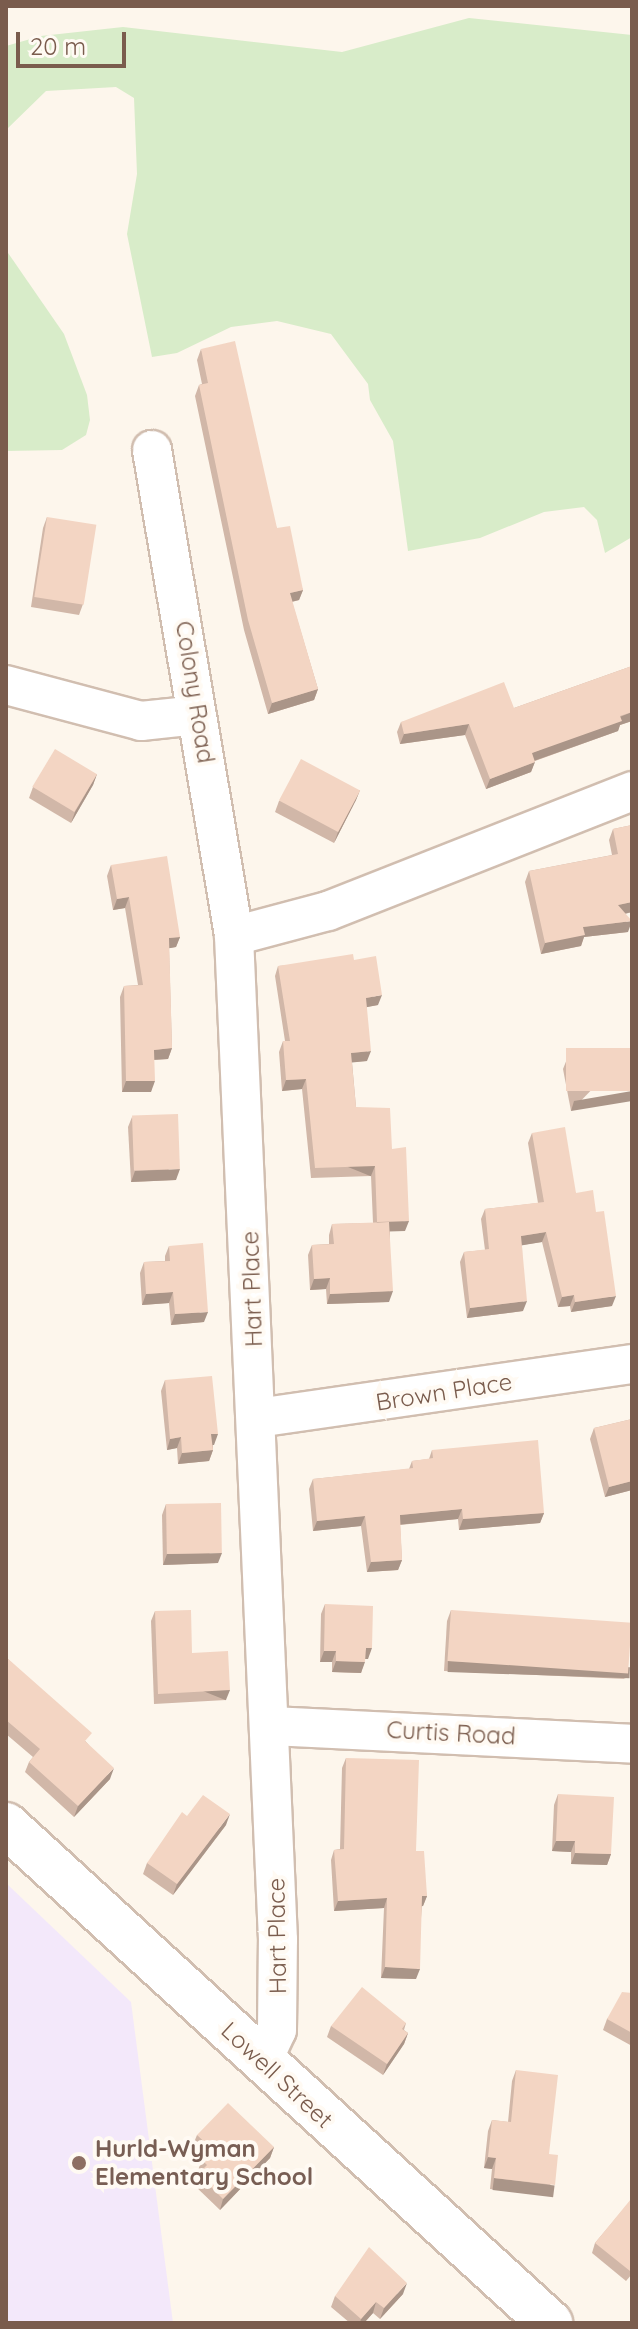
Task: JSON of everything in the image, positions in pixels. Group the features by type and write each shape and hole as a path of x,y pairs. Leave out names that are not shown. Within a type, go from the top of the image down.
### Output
{"street":[{"name":"Colony Road","path":"152,450 234,936"},
{"path":"6,685 141,721 197,715"},
{"path":"234,936 328,911 632,791"},
{"name":"Hart Place","path":"234,936 270,1726 278,2016 262,2062"},
{"name":"Brown Place","path":"257,1418 632,1364"},
{"name":"Curtis Road","path":"270,1726 632,1744"},
{"name":"Lowell Street","path":"6,1825 550,2323"}],"shaded area":[{"name":"Hurld-Wyman Elementary School","path":"6,1883 131,2002 173,2323 6,2323"}],"green space":[{"path":"469,18 632,35 632,537 605,553 597,520 584,507 544,512 480,538 408,551 393,441 370,400 368,384 331,334 277,321 231,327 177,353 152,357 127,234 137,174 134,98 116,87 46,91 6,130 6,46 41,36 123,27 342,52"},
{"path":"6,250 64,334 87,395 90,420 86,435 62,450 6,451"}],"building":[{"path":"235,341 277,528 290,526 303,590 290,593 318,689 272,703 248,620 199,385 208,383 201,349"},
{"path":"47,517 96,525 84,605 34,597"},
{"path":"632,666 632,712 620,716 622,721 532,753 535,762 490,779 469,724 404,734 401,722 504,682 514,708"},
{"path":"55,749 97,774 74,812 32,787"},
{"path":"301,759 360,790 338,832 279,800"},
{"path":"632,825 632,902 618,905 632,921 583,927 585,935 545,943 529,871 618,854 613,829"},
{"path":"167,856 180,937 169,938 172,1048 154,1050 155,1081 126,1081 124,986 143,985 129,897 117,899 111,865"},
{"path":"353,954 354,960 376,956 382,995 366,998 371,1051 351,1053 356,1107 390,1108 392,1149 406,1147 409,1221 377,1222 375,1166 315,1168 306,1079 286,1080 283,1041 290,1041 278,966"},
{"path":"566,1048 632,1048 632,1091 566,1091"},
{"path":"178,1114 180,1169 134,1171 132,1116"},
{"path":"565,1127 576,1193 593,1190 596,1212 604,1211 616,1296 575,1302 574,1295 562,1297 546,1232 521,1236 527,1301 470,1308 464,1252 489,1249 485,1209 544,1202 532,1133"},
{"path":"389,1222 393,1291 330,1294 330,1278 314,1279 312,1245 334,1244 332,1224"},
{"path":"203,1243 208,1312 175,1314 173,1292 146,1294 144,1262 170,1261 169,1246"},
{"path":"212,1376 218,1434 211,1434 213,1450 182,1453 181,1437 170,1439 165,1380"},
{"path":"632,1419 632,1481 609,1487 594,1428"},
{"path":"538,1440 544,1513 463,1519 462,1509 400,1515 402,1560 371,1562 365,1516 317,1521 313,1479 413,1468 412,1461 433,1458 432,1450"},
{"path":"221,1503 222,1553 167,1554 166,1504"},
{"path":"325,1604 373,1606 372,1648 366,1648 365,1662 336,1661 336,1651 324,1651"},
{"path":"191,1610 192,1653 228,1651 230,1690 158,1694 155,1611"},
{"path":"451,1610 632,1623 628,1674 447,1661"},
{"path":"6,1657 92,1733 85,1741 114,1768 78,1806 29,1762 40,1749 6,1720"},
{"path":"346,1758 419,1760 416,1851 424,1851 427,1896 422,1896 420,1969 385,1967 387,1898 338,1901 334,1850 344,1849"},
{"path":"558,1794 614,1797 611,1854 575,1853 575,1841 556,1841"},
{"path":"203,1795 230,1814 177,1884 147,1863 182,1812 187,1816"},
{"path":"362,1987 406,2023 402,2029 408,2033 387,2064 331,2026"},
{"path":"622,1992 632,1993 632,2033 607,2019"},
{"path":"516,2070 558,2075 549,2154 558,2155 555,2185 494,2178 496,2158 488,2157 492,2120 511,2122"},
{"path":"228,2103 274,2147 223,2199 198,2174 207,2165 202,2160 212,2149 197,2135"},
{"path":"631,2199 632,2268 630,2271 595,2243"},
{"path":"369,2247 407,2283 384,2308 376,2302 361,2319 335,2296"}],"place":[{"name":"Hurld-Wyman Elementary School","path":"79,2163"}]}
